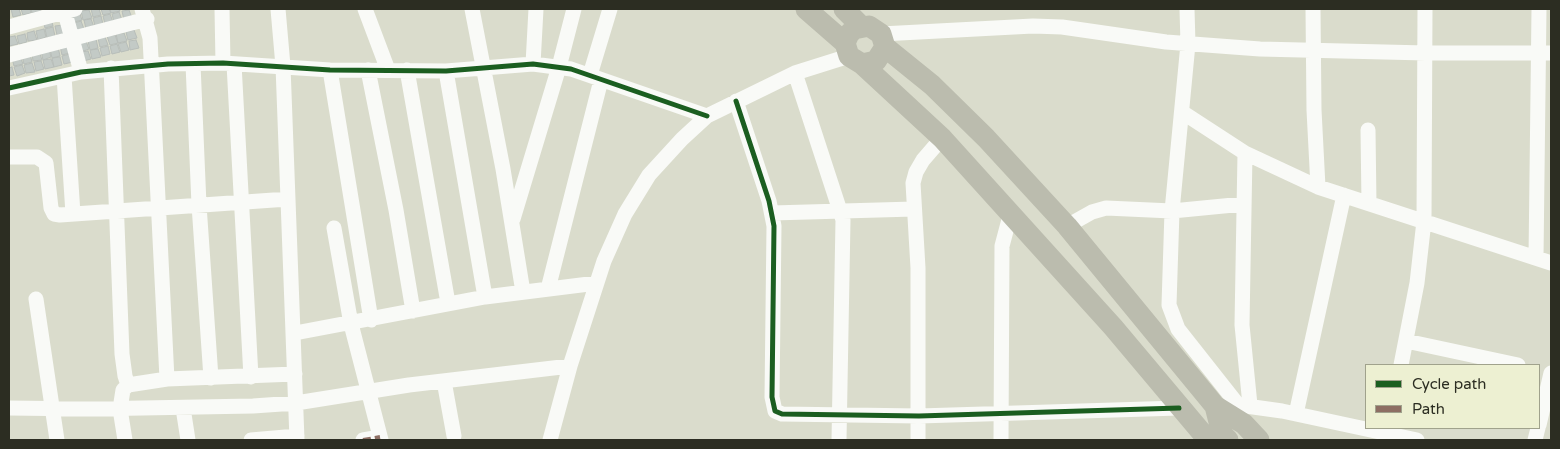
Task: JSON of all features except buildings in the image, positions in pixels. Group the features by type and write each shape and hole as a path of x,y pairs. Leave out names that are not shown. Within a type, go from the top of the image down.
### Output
{"highway":[{"path":"806,9 942,138 1011,212 1113,327 1179,408 1219,438"},
{"path":"844,9 861,26"},
{"path":"852,54 854,29 861,26 869,26 959,110 1067,226 1215,406 1244,424 1259,440"},
{"path":"852,54 876,60 883,40"},
{"path":"1215,406 1219,438"}],"street":[{"path":"222,9 242,202 251,377"},
{"path":"250,440 297,438 295,333 283,66 278,9"},
{"path":"365,9 388,70"},
{"path":"472,9 524,292"},
{"path":"533,64 536,9"},
{"path":"512,221 559,67 574,9"},
{"path":"548,289 610,9"},
{"path":"1188,9 1188,44 1172,211 1169,305 1172,318 1178,329 1244,405"},
{"path":"1313,9 1318,187"},
{"path":"1402,364 1418,276 1424,221 1425,9"},
{"path":"1536,258 1545,53 1539,9"},
{"path":"9,27 68,10 72,39 80,72"},
{"path":"9,55 72,39 145,14 150,38 167,379"},
{"path":"883,40 1033,26 1062,26 1188,44 1314,51 1545,53"},
{"path":"550,440 570,366 597,283 613,238 636,193 665,157 707,116 795,73 852,54"},
{"path":"193,64 199,205 211,378"},
{"path":"9,88 80,72 151,65 228,64 330,70 446,71 533,64 559,67 596,78 707,116"},
{"path":"112,68 122,354 128,385"},
{"path":"330,70 371,320"},
{"path":"368,70 396,210 413,311"},
{"path":"408,70 448,304"},
{"path":"446,71 486,297"},
{"path":"795,73 842,212 844,232 840,440"},
{"path":"64,76 73,214"},
{"path":"736,101 772,213 774,244 772,405 775,411 782,414 919,416 1179,408"},
{"path":"1182,112 1245,153 1318,187 1551,264"},
{"path":"1368,130 1369,204"},
{"path":"918,440 918,268 913,183 916,172 942,138"},
{"path":"1244,405 1242,325 1245,153"},
{"path":"9,157 42,159 48,170 51,208 54,214 158,209 288,199"},
{"path":"1296,414 1344,195"},
{"path":"1067,226 1092,212 1106,208 1172,211 1244,204"},
{"path":"772,213 914,209"},
{"path":"1001,440 1002,253 1011,212"},
{"path":"334,228 351,324 380,439 363,440"},
{"path":"295,333 351,324 486,297 597,283"},
{"path":"36,300 57,440"},
{"path":"1406,341 1513,364"},
{"path":"9,408 183,408 296,402 444,381 570,366"},
{"path":"1540,418 1551,373"},
{"path":"125,440 120,409 123,390 128,385 167,379 295,374"},
{"path":"444,381 454,436"},
{"path":"1215,406 1244,405 1296,414 1365,435 1389,431 1417,440"},
{"path":"183,408 188,440"}],"marked path":[{"path":"363,440 380,437"}],"cycle path":[{"path":"9,88 81,72 168,64 223,63 330,70 446,71 533,64 571,69 707,116"},
{"path":"736,101 769,201 774,226 772,397 775,411 782,414 919,416 1179,408"}]}
